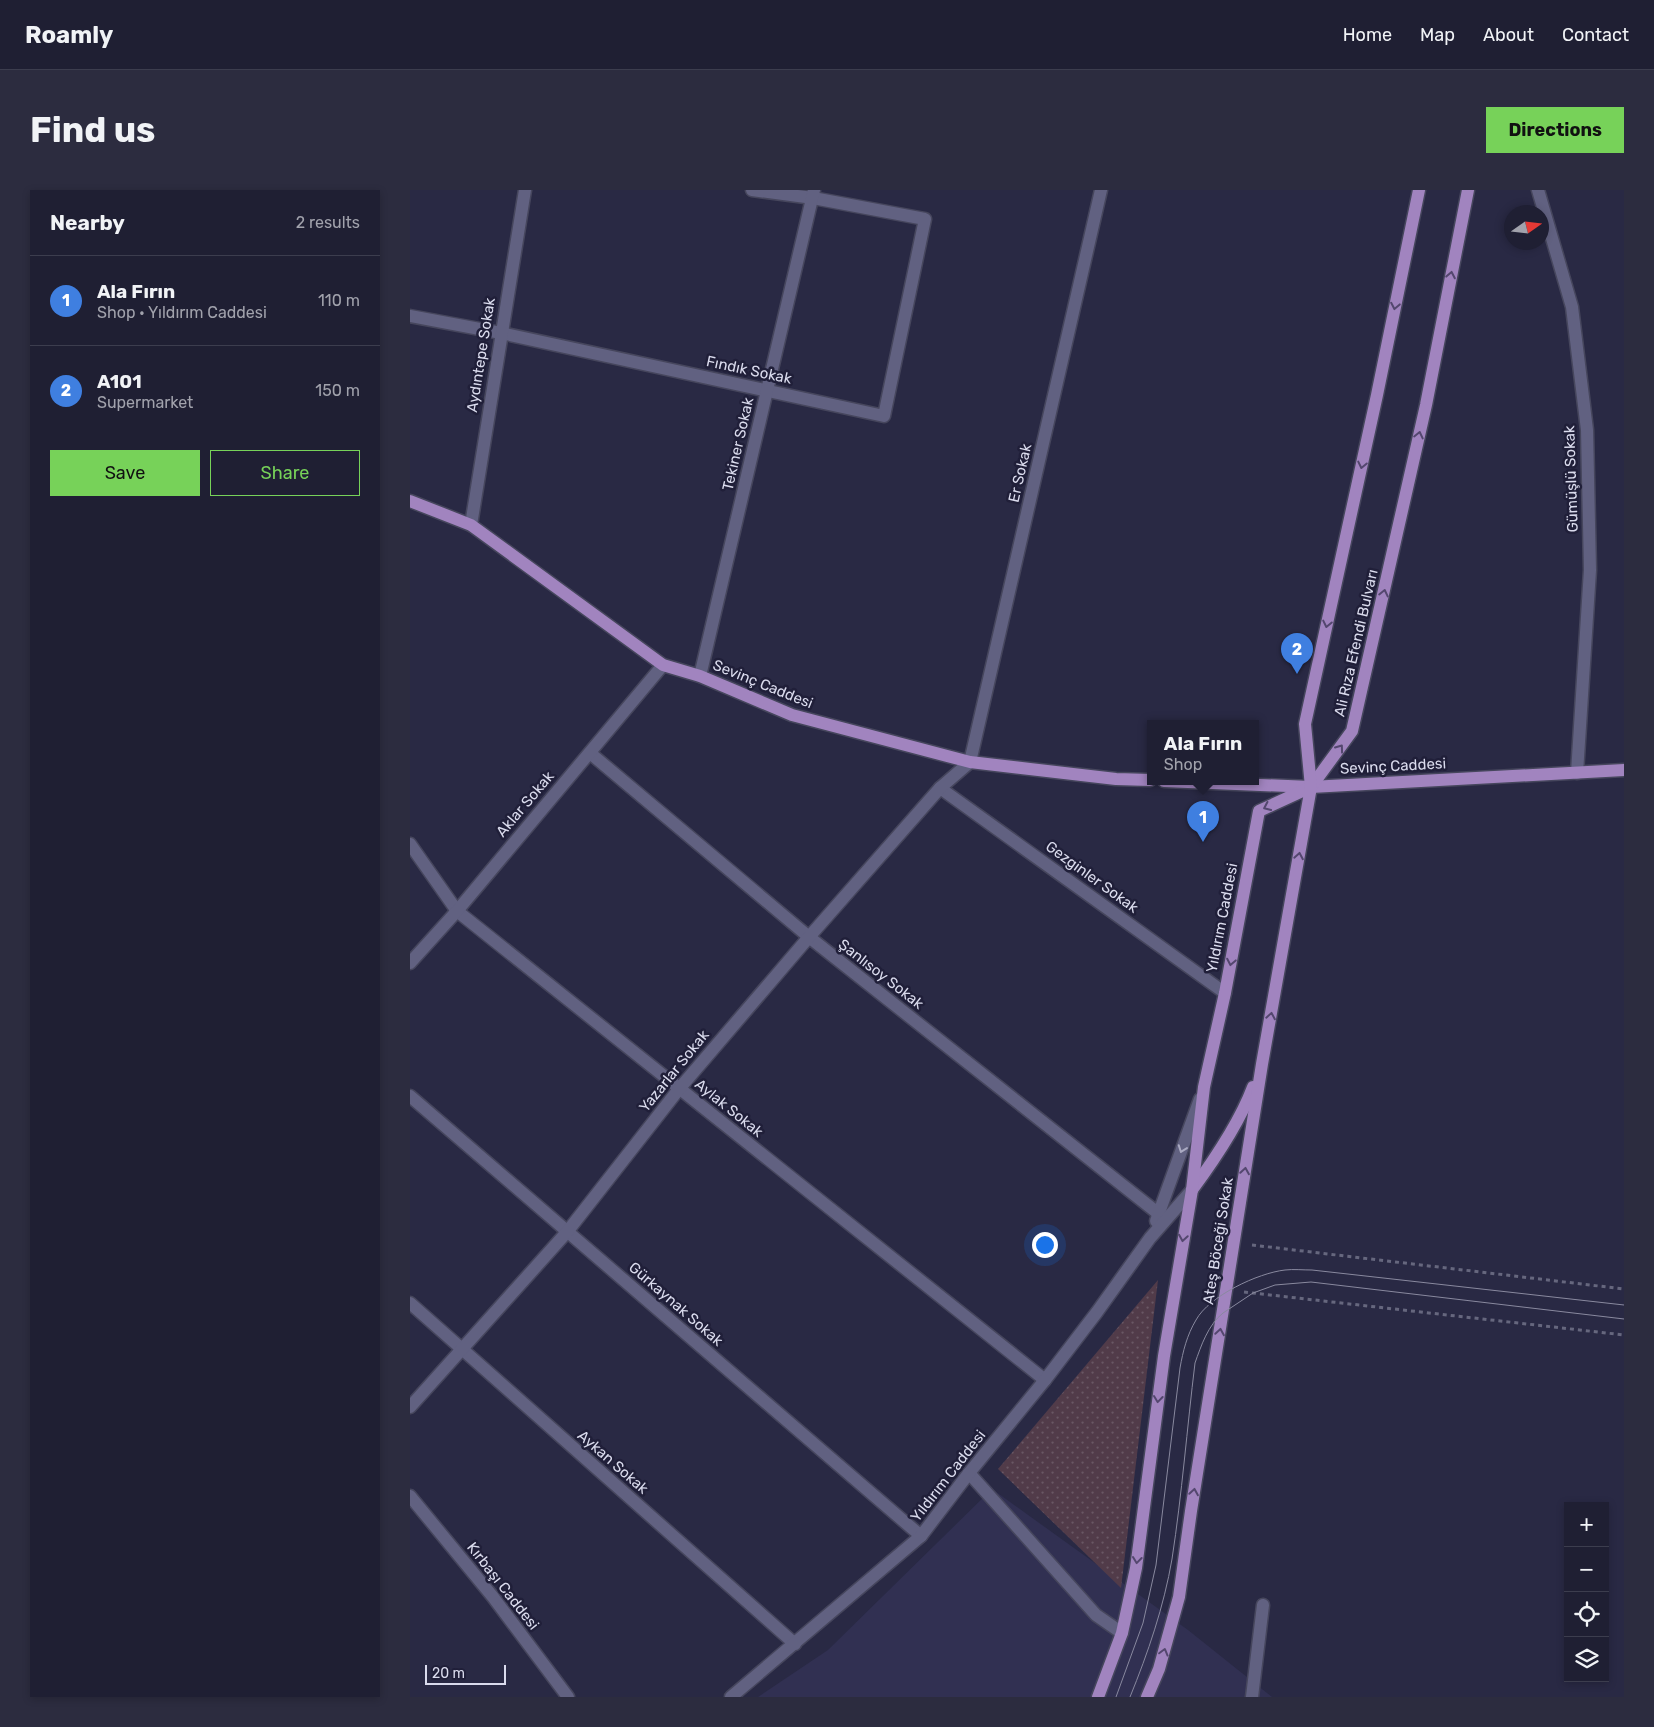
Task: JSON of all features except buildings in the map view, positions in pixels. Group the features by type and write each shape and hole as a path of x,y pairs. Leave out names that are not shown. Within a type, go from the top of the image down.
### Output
{"main road":[{"name":"Ali Rıza Efendi Bulvarı","path":"1311,787 1305,724 1377,395 1419,190"},
{"name":"Ali Rıza Efendi Bulvarı","path":"1311,787 1352,731 1426,405 1468,190"},
{"name":"Sevinç Caddesi","path":"410,501 471,525 663,665 700,676 792,716 970,762 1116,779 1147,780"},
{"name":"Sevinç Caddesi","path":"1259,785 1311,787 1624,770"},
{"name":"Yıldırım Caddesi","path":"1192,1190 1204,1087 1225,993 1259,811 1311,787"},
{"name":"Ateş Böceği Sokak","path":"1147,1697 1159,1669 1179,1597 1262,1064 1311,787"},
{"path":"1098,1697 1122,1633 1136,1568 1164,1356 1192,1190 1211,1164 1247,1102 1262,1064"}],"street":[{"name":"Aydıntepe Sokak","path":"471,525 524,190"},
{"path":"752,190 814,194"},
{"name":"Er Sokak","path":"970,762 1101,190"},
{"name":"Gümüşlü Sokak","path":"1538,190 1572,307 1587,430 1590,570 1577,773"},
{"name":"Fındık Sokak","path":"410,316 501,333 884,416 925,219 814,194"},
{"name":"Tekiner Sokak","path":"700,676 814,194"},
{"name":"Aklar Sokak","path":"410,963 457,911 663,665"},
{"name":"Şanlısoy Sokak","path":"590,753 808,937 1158,1214"},
{"name":"Yazarlar Sokak","path":"410,1407 567,1232 679,1089 808,937 940,788 970,762"},
{"name":"Gezginler Sokak","path":"940,788 1225,993"},
{"name":"Aylak Sokak","path":"410,844 457,911 1045,1380"},
{"path":"1150,1238 1204,1087"},
{"name":"Gürkaynak Sokak","path":"410,1096 921,1536"},
{"path":"1150,1238 1192,1190"},
{"name":"Yıldırım Caddesi","path":"731,1697 921,1536 1045,1380 1150,1238"},
{"name":"Aykan Sokak","path":"410,1303 795,1644"},
{"path":"970,1473 1096,1615 1122,1633"},
{"name":"Kırbaşı Caddesi","path":"410,1496 493,1597 568,1697"},
{"path":"1252,1697 1263,1605"}],"path":[{"path":"1234,1243 1624,1289"},
{"path":"1226,1290 1624,1335"}],"shaded area":[{"path":"1158,1280 1121,1588 998,1469"},
{"path":"992,1489 1188,1630 1272,1697 758,1697 828,1650"}],"tram line":[{"path":"1116,1697 1143,1623 1156,1565 1183,1355 1188,1337 1196,1320 1212,1302 1235,1287 1274,1272 1312,1270 1624,1305"},
{"path":"1130,1697 1155,1629 1169,1577 1179,1510 1195,1363 1209,1330 1223,1313 1253,1293 1275,1285 1311,1282 1624,1319"}],"place":[{"name":"A101","path":"1297,674"},
{"name":"Ala Fırın","path":"1203,842"}]}
